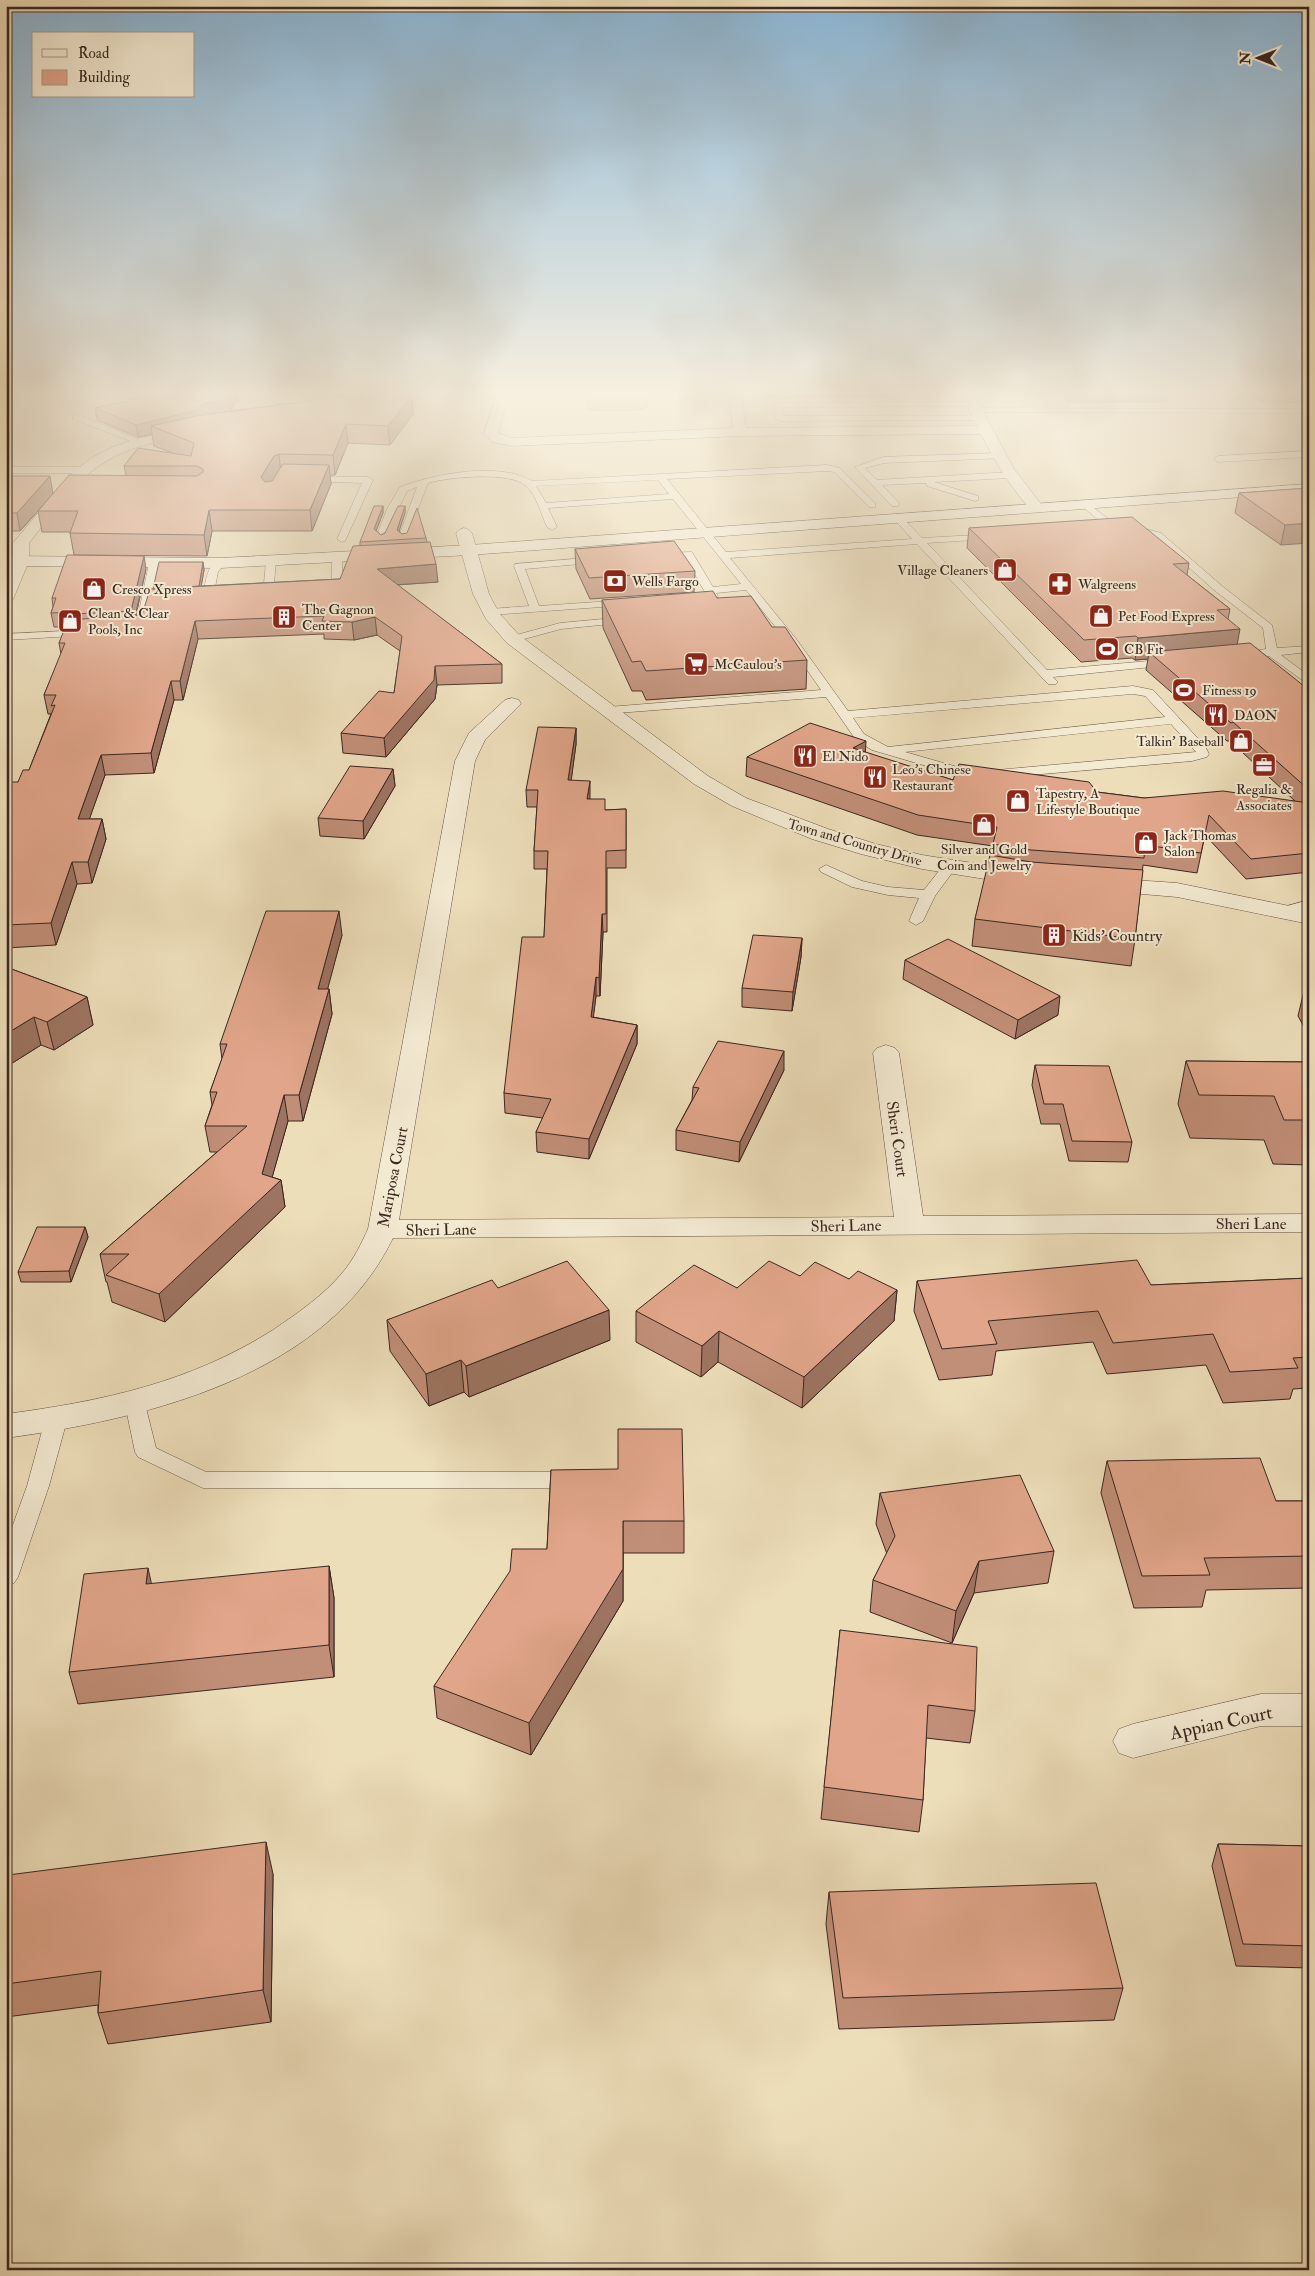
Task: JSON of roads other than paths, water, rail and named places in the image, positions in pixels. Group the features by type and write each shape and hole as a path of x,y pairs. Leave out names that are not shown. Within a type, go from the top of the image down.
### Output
{"street":[{"path":"6,597 20,543 59,502"},
{"path":"1031,502 1037,508"},
{"path":"856,506 872,505 900,508 1037,508 1064,502"},
{"path":"14,561 220,563 337,558 461,539 704,533 900,508"},
{"path":"673,519 712,516"},
{"path":"534,528 568,526"},
{"path":"461,539 484,532"},
{"path":"322,540 411,536"},
{"name":"Town and Country Drive","path":"461,539 490,612 513,639 701,780 738,802 820,834 904,857 1038,880"},
{"path":"14,561 196,548"},
{"name":"Mariposa Court","path":"6,1426 96,1414 194,1385 240,1364 280,1340 338,1296 362,1269 383,1230 465,761 476,737 512,704"},
{"path":"1088,883 1177,890 1309,916"},
{"name":"Sheri Court","path":"886,1053 910,1225"},
{"name":"Sheri Lane","path":"383,1230 1309,1223"},
{"name":"Appian Court","path":"1134,1741 1261,1710 1309,1710"}],"lane":[{"path":"342,540 358,502"},
{"path":"381,537 396,502"},
{"path":"411,536 419,502"},
{"path":"540,502 552,527"},
{"path":"542,506 592,502"},
{"path":"680,502 748,586 762,610 829,693 860,736 886,750 963,774 981,776 1192,757 1203,754 1201,749 1150,693 1133,690 845,715"},
{"path":"894,502 921,541 1064,695"},
{"path":"1092,502 1113,527"},
{"path":"1094,528 1140,529 1158,535 1268,628 1272,653 1309,682"},
{"path":"648,557 721,554 998,535"},
{"path":"684,598 713,596 688,554"},
{"path":"337,558 337,580"},
{"path":"535,609 519,566 608,560"},
{"path":"269,583 271,561"},
{"path":"130,631 140,630 150,601 154,563"},
{"path":"181,599 208,598 213,572 220,563"},
{"path":"710,590 748,586"},
{"path":"490,612 634,602"},
{"path":"513,639 560,626 640,619"},
{"path":"6,637 102,632"},
{"path":"1232,656 1309,649"},
{"path":"1044,674 1183,661"},
{"path":"608,711 829,693"},
{"path":"886,750 1174,720"},
{"path":"916,921 928,895 950,866"},
{"path":"826,869 857,884 888,891 928,895"},
{"path":"1285,911 1309,904"},
{"path":"135,1404 146,1452 203,1480 591,1480"},
{"path":"6,1577 38,1486 56,1420"}],"place":[{"name":"Village Cleaners","path":"1005,570"},
{"name":"Wells Fargo","path":"615,581"},
{"name":"Walgreens","path":"1060,584"},
{"name":"Cresco Xpress","path":"94,589"},
{"name":"Pet Food Express","path":"1101,616"},
{"name":"The Gagnon Center","path":"284,617"},
{"name":"Clean & Clear Pools, Inc","path":"70,621"},
{"name":"CB Fit","path":"1107,649"},
{"name":"McCaulou's","path":"696,664"},
{"name":"Fitness 19","path":"1184,690"},
{"name":"DAON","path":"1216,715"},
{"name":"Talkin' Baseball","path":"1241,741"},
{"name":"El Nido","path":"805,756"},
{"name":"Regalia & Associates","path":"1264,765"},
{"name":"Leo's Chinese Restaurant","path":"875,777"},
{"name":"Tapestry, A Lifestyle Boutique","path":"1018,801"},
{"name":"Silver and Gold Coin and Jewelry","path":"984,825"},
{"name":"Jack Thomas Salon","path":"1146,843"},
{"name":"Kids' Country","path":"1054,935"}]}
